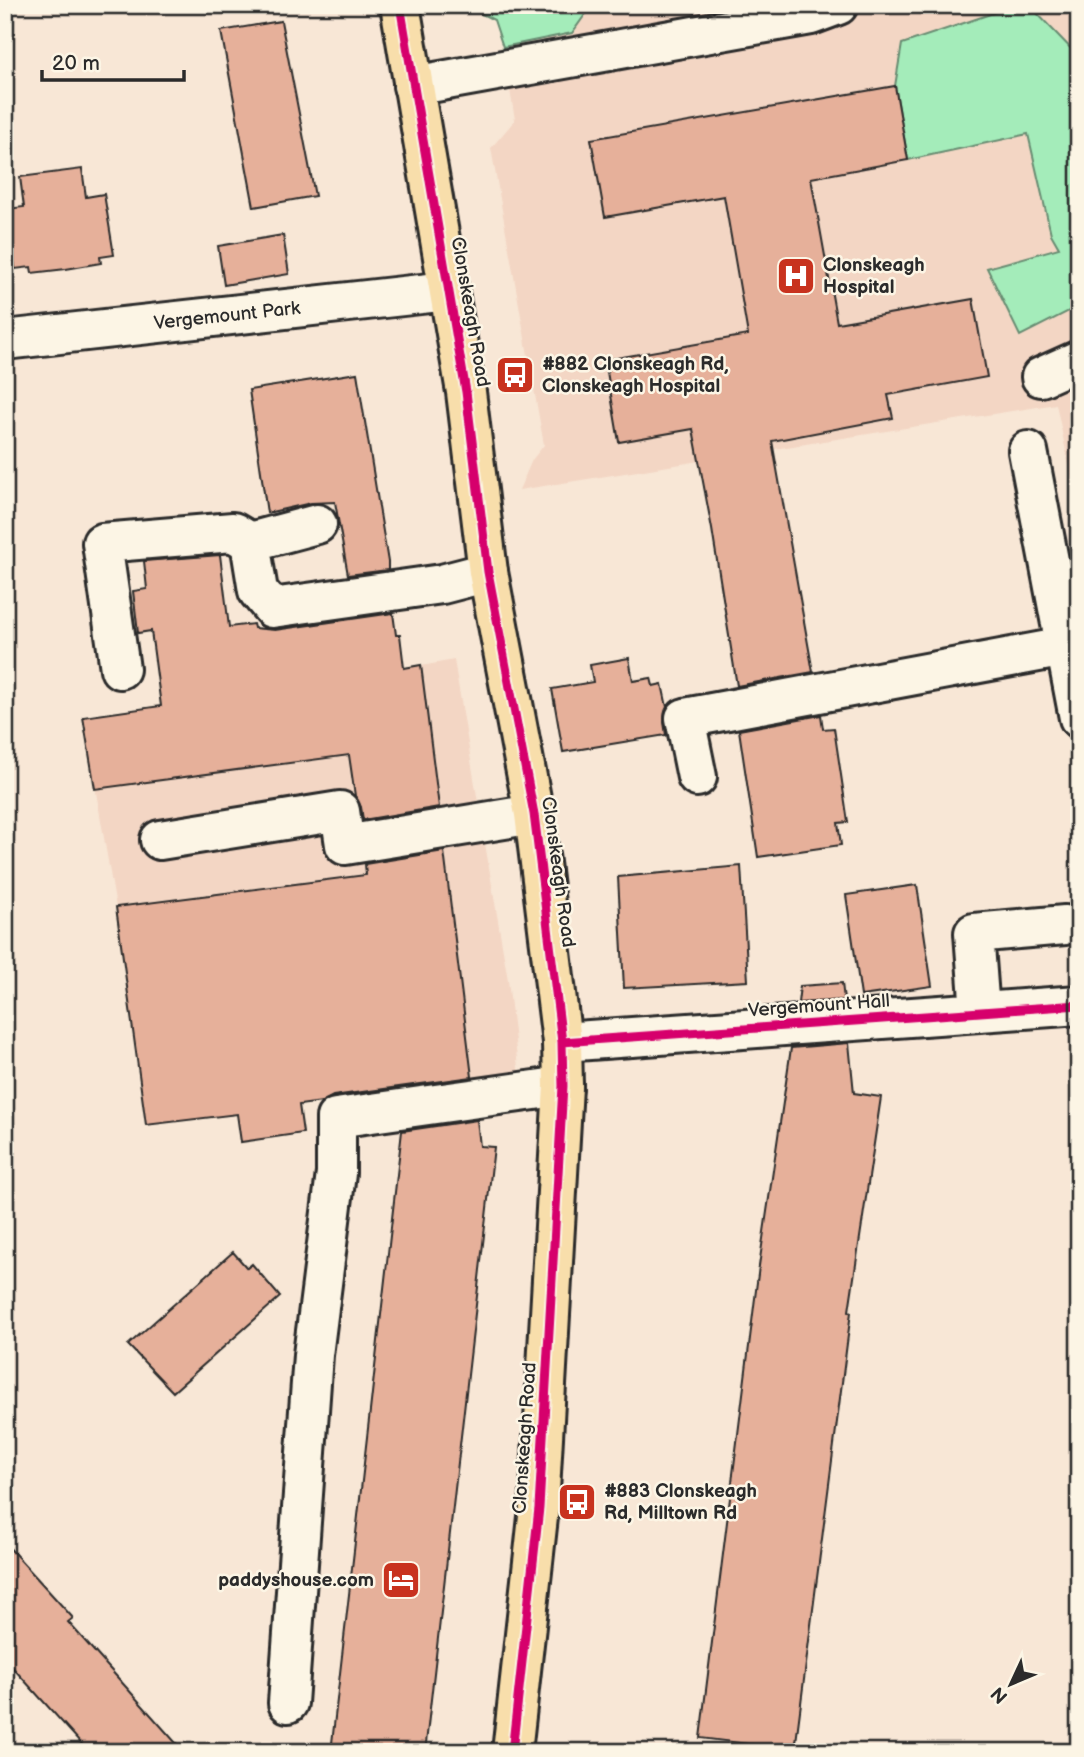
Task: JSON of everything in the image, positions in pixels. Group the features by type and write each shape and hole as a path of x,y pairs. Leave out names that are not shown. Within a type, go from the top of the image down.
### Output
{"main road":[{"name":"Clonskeagh Road","path":"400,5 466,392 488,572 534,814 562,1042 563,1087 539,1508 512,1752"}],"street":[{"path":"413,86 811,15 838,5"},
{"name":"Vergemount Park","path":"5,341 448,291"},
{"path":"1041,377 1079,360"},
{"path":"1028,451 1079,718"},
{"path":"120,669 102,542 233,532 250,542 317,523"},
{"path":"250,542 258,591 272,608 442,584 488,572"},
{"path":"697,777 685,718 1065,647"},
{"path":"160,840 340,811 345,845 534,814"},
{"path":"981,1012 974,933 1065,925"},
{"name":"Vergemount Hall","path":"562,1042 1079,1005"},
{"path":"288,1703 313,1355 336,1173 336,1118 563,1087"}],"shaded area":[{"name":"Clonskeagh Hospital","path":"464,5 1079,5 1079,513 1056,404 519,490 532,460 544,445 491,148 515,120 503,47 494,20"},
{"path":"454,660 508,980 519,1076 146,1125 116,907 83,717 271,688 339,681"}],"green space":[{"path":"464,5 618,5 619,9 587,12 572,33 503,47 494,20"},
{"path":"1011,7 1032,8 1079,57 1079,306 1020,336 987,268 1059,248 1051,234 1028,134 908,160 895,86 902,44"}],"building":[{"path":"281,21 315,196 254,207 221,31"},
{"path":"895,86 908,160 811,178 837,323 973,299 987,377 888,395 893,418 772,441 813,672 737,686 693,429 619,442 605,360 748,335 724,196 605,217 591,139"},
{"path":"82,169 86,197 104,194 114,255 100,257 101,263 66,269 32,273 31,267 15,269 7,209 24,207 20,177"},
{"path":"283,235 289,274 224,285 218,246"},
{"path":"357,373 388,570 348,575 335,502 311,503 267,513 249,390"},
{"path":"220,555 229,627 253,624 254,628 275,630 393,613 396,635 400,635 404,668 421,665 439,807 363,820 361,807 355,796 349,755 95,789 83,717 161,706 151,631 138,633 133,591 147,589 144,561"},
{"path":"629,658 633,681 651,678 653,686 662,684 667,707 664,722 666,735 563,752 552,689 593,682 590,665"},
{"path":"821,715 823,729 834,728 848,822 838,823 841,845 758,857 739,730"},
{"path":"444,851 472,1077 333,1096 322,1102 299,1105 303,1133 241,1142 237,1114 146,1125 116,907 366,875 365,864"},
{"path":"741,866 748,981 624,988 618,877"},
{"path":"917,885 932,986 861,996 846,895"},
{"path":"842,983 844,1000 798,1003 800,986"},
{"path":"849,1043 854,1093 881,1097 849,1311 851,1312 795,1750 700,1738 759,1266 791,1048"},
{"path":"477,1120 480,1146 494,1147 425,1752 331,1752 402,1131"},
{"path":"233,1252 247,1268 252,1264 280,1297 173,1392 128,1345"},
{"path":"5,1543 73,1618 68,1622 184,1752 89,1752 5,1659"}],"cycle path":[{"path":"400,5 466,392 488,572 534,814 562,1042 563,1086 539,1508 512,1752"},
{"path":"562,1042 1079,1005"}],"place":[{"name":"Clonskeagh Hospital","path":"796,276"},
{"name":"#882 Clonskeagh Rd, Clonskeagh Hospital","path":"515,375"},
{"name":"#883 Clonskeagh Rd, Milltown Rd","path":"577,1502"},
{"name":"paddyshouse.com","path":"401,1580"}]}
